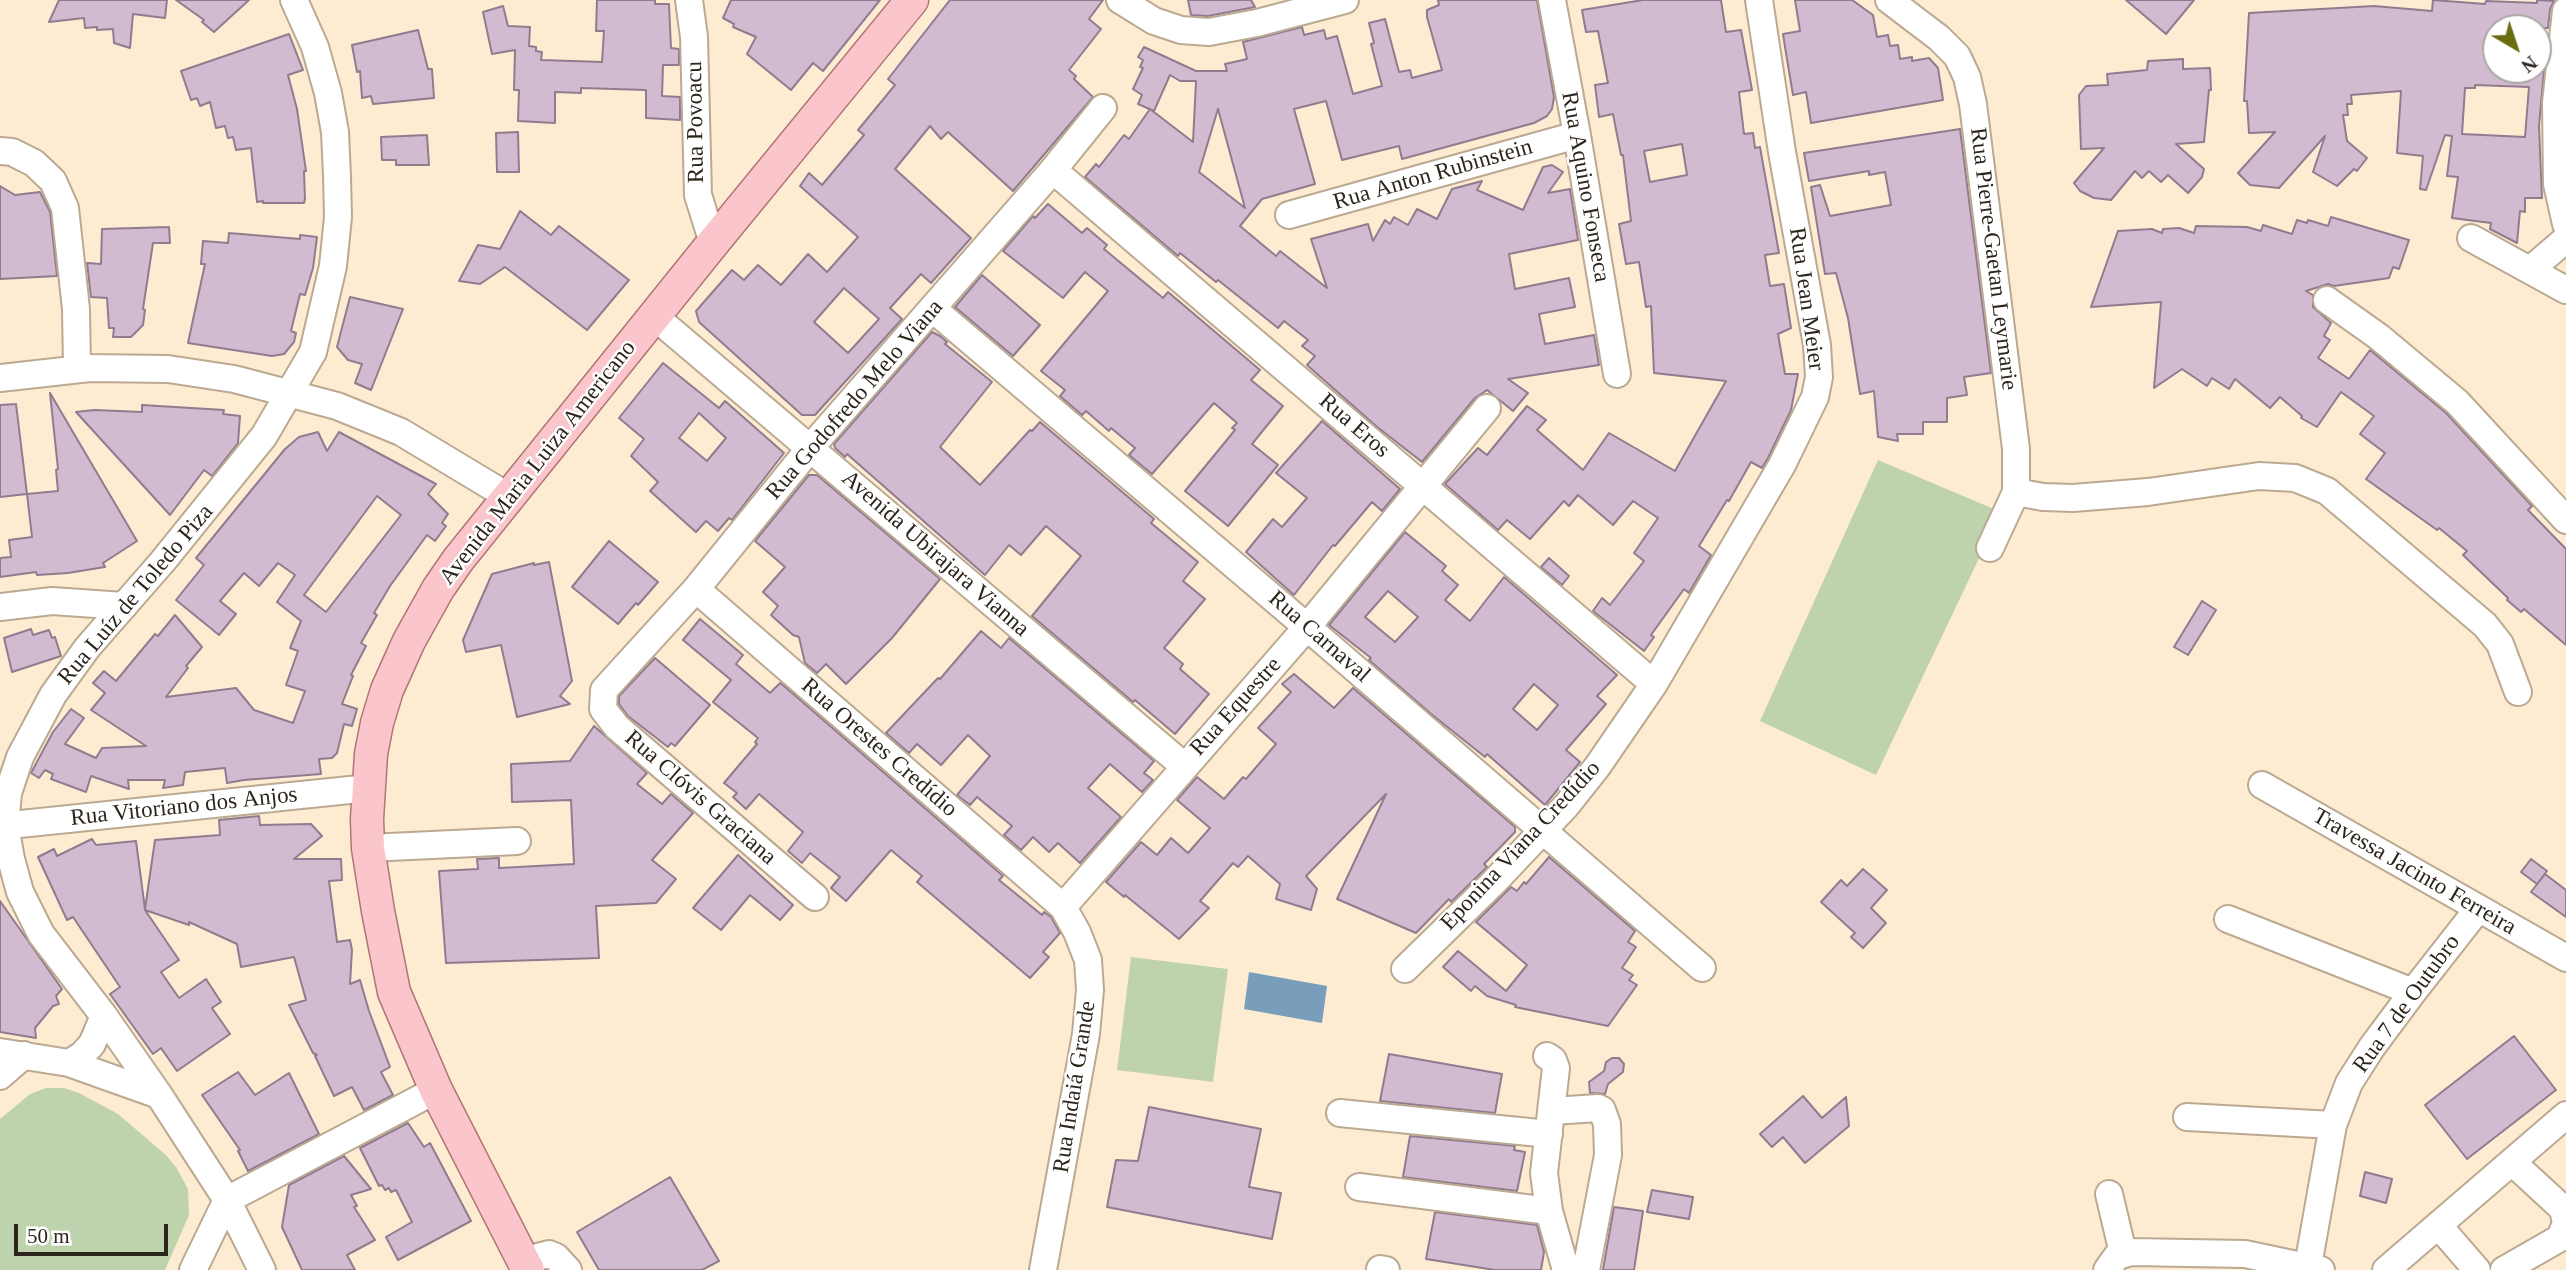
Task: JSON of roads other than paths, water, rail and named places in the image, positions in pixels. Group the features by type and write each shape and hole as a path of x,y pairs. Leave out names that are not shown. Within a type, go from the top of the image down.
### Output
{"main road":[{"name":"Avenida Maria Luiza Americano","path":"526,1265 436,1090 394,992 368,848 371,754 387,690 409,641 458,560 912,0"}],"street":[{"name":"Rua Luíz de Toledo Piza","path":"262,1270 227,1200 159,1095 104,1016 41,934 20,892 3,826 8,793 20,757 53,695 87,648 228,483 264,436 313,352 333,266 338,218 335,132 328,93 315,47 294,0"},
{"name":"Rua Povoacu","path":"689,0 694,37 698,195 713,243"},
{"path":"1120,0 1154,21 1181,30 1209,32 1257,23 1345,0"},
{"name":"Rua Aquino Fonseca","path":"1552,0 1617,374"},
{"name":"Rua Jean Meier","path":"1654,684 1782,465 1815,397 1819,377 1817,345 1782,152 1759,0"},
{"name":"Rua Pierre-Gaetan Leymarie","path":"1889,0 1939,38 1957,56 1967,77 1973,104 2014,423 2017,470 2015,492 2006,518 1990,548"},
{"path":"2566,11 2556,103 2557,184 2566,224"},
{"name":"Rua Godofredo Melo Viana","path":"604,690 695,589 811,447 933,310 1053,170 1103,107"},
{"name":"Rua Anton Rubinstein","path":"1289,215 1577,135"},
{"path":"0,150 12,152 34,163 52,181 65,208 76,309 77,369"},
{"name":"Rua Eros","path":"1053,170 1654,684"},
{"path":"2471,238 2566,290"},
{"path":"2530,270 2566,239"},
{"path":"2328,300 2379,337 2457,402 2566,520"},
{"name":"Rua Carnaval","path":"933,310 1307,627 1702,968"},
{"name":"Avenida Ubirajara Vianna","path":"654,316 1184,766"},
{"path":"0,378 77,369 168,369 234,379 337,406 401,432 509,497"},
{"name":"Rua Equestre","path":"1063,907 1307,627 1487,408"},
{"path":"2015,492 2073,498 2148,492 2259,476 2295,478 2327,491 2486,625 2500,644 2518,692"},
{"name":"Rua Orestes Credídio","path":"695,589 1063,907"},
{"path":"0,607 52,601 124,606"},
{"name":"Eponina Viana Credídio","path":"1405,969 1543,830 1597,767 1654,684"},
{"name":"Rua Clóvis Graciana","path":"604,690 603,709 617,727 815,897"},
{"name":"Travessa Jacinto Ferreira","path":"2262,785 2566,958"},
{"name":"Rua Vitoriano dos Anjos","path":"3,826 369,788"},
{"path":"368,848 517,841"},
{"name":"Rua Indaiá Grande","path":"1044,1270 1086,1034 1090,990 1087,960 1077,932 1063,907"},
{"name":"Rua 7 de Outubro","path":"2314,1268 2333,1125 2349,1083 2372,1047 2478,909"},
{"path":"2228,919 2413,992"},
{"path":"69,1063 82,1055 92,1044 104,1016"},
{"path":"0,1076 12,1053 69,1063 159,1095"},
{"path":"1547,1056 1553,1060 1556,1068 1544,1173 1549,1210 1566,1270"},
{"path":"193,1270 227,1200 436,1090"},
{"path":"1340,1113 1550,1122 1598,1108 1602,1110 1607,1124 1608,1155 1586,1270"},
{"path":"2386,1270 2566,1115"},
{"path":"2187,1117 2333,1125"},
{"path":"2504,1270 2560,1238 2566,1223 2563,1209 2512,1162"},
{"path":"1359,1187 1549,1210"},
{"path":"2109,1194 2115,1261 2245,1254 2314,1268"},
{"path":"2438,1225 2477,1270"},
{"path":"526,1265 549,1254 556,1256 568,1270"},
{"path":"1380,1269 1387,1270"}],"water":[{"path":"1249,972 1327,986 1322,1023 1244,1009"}]}
